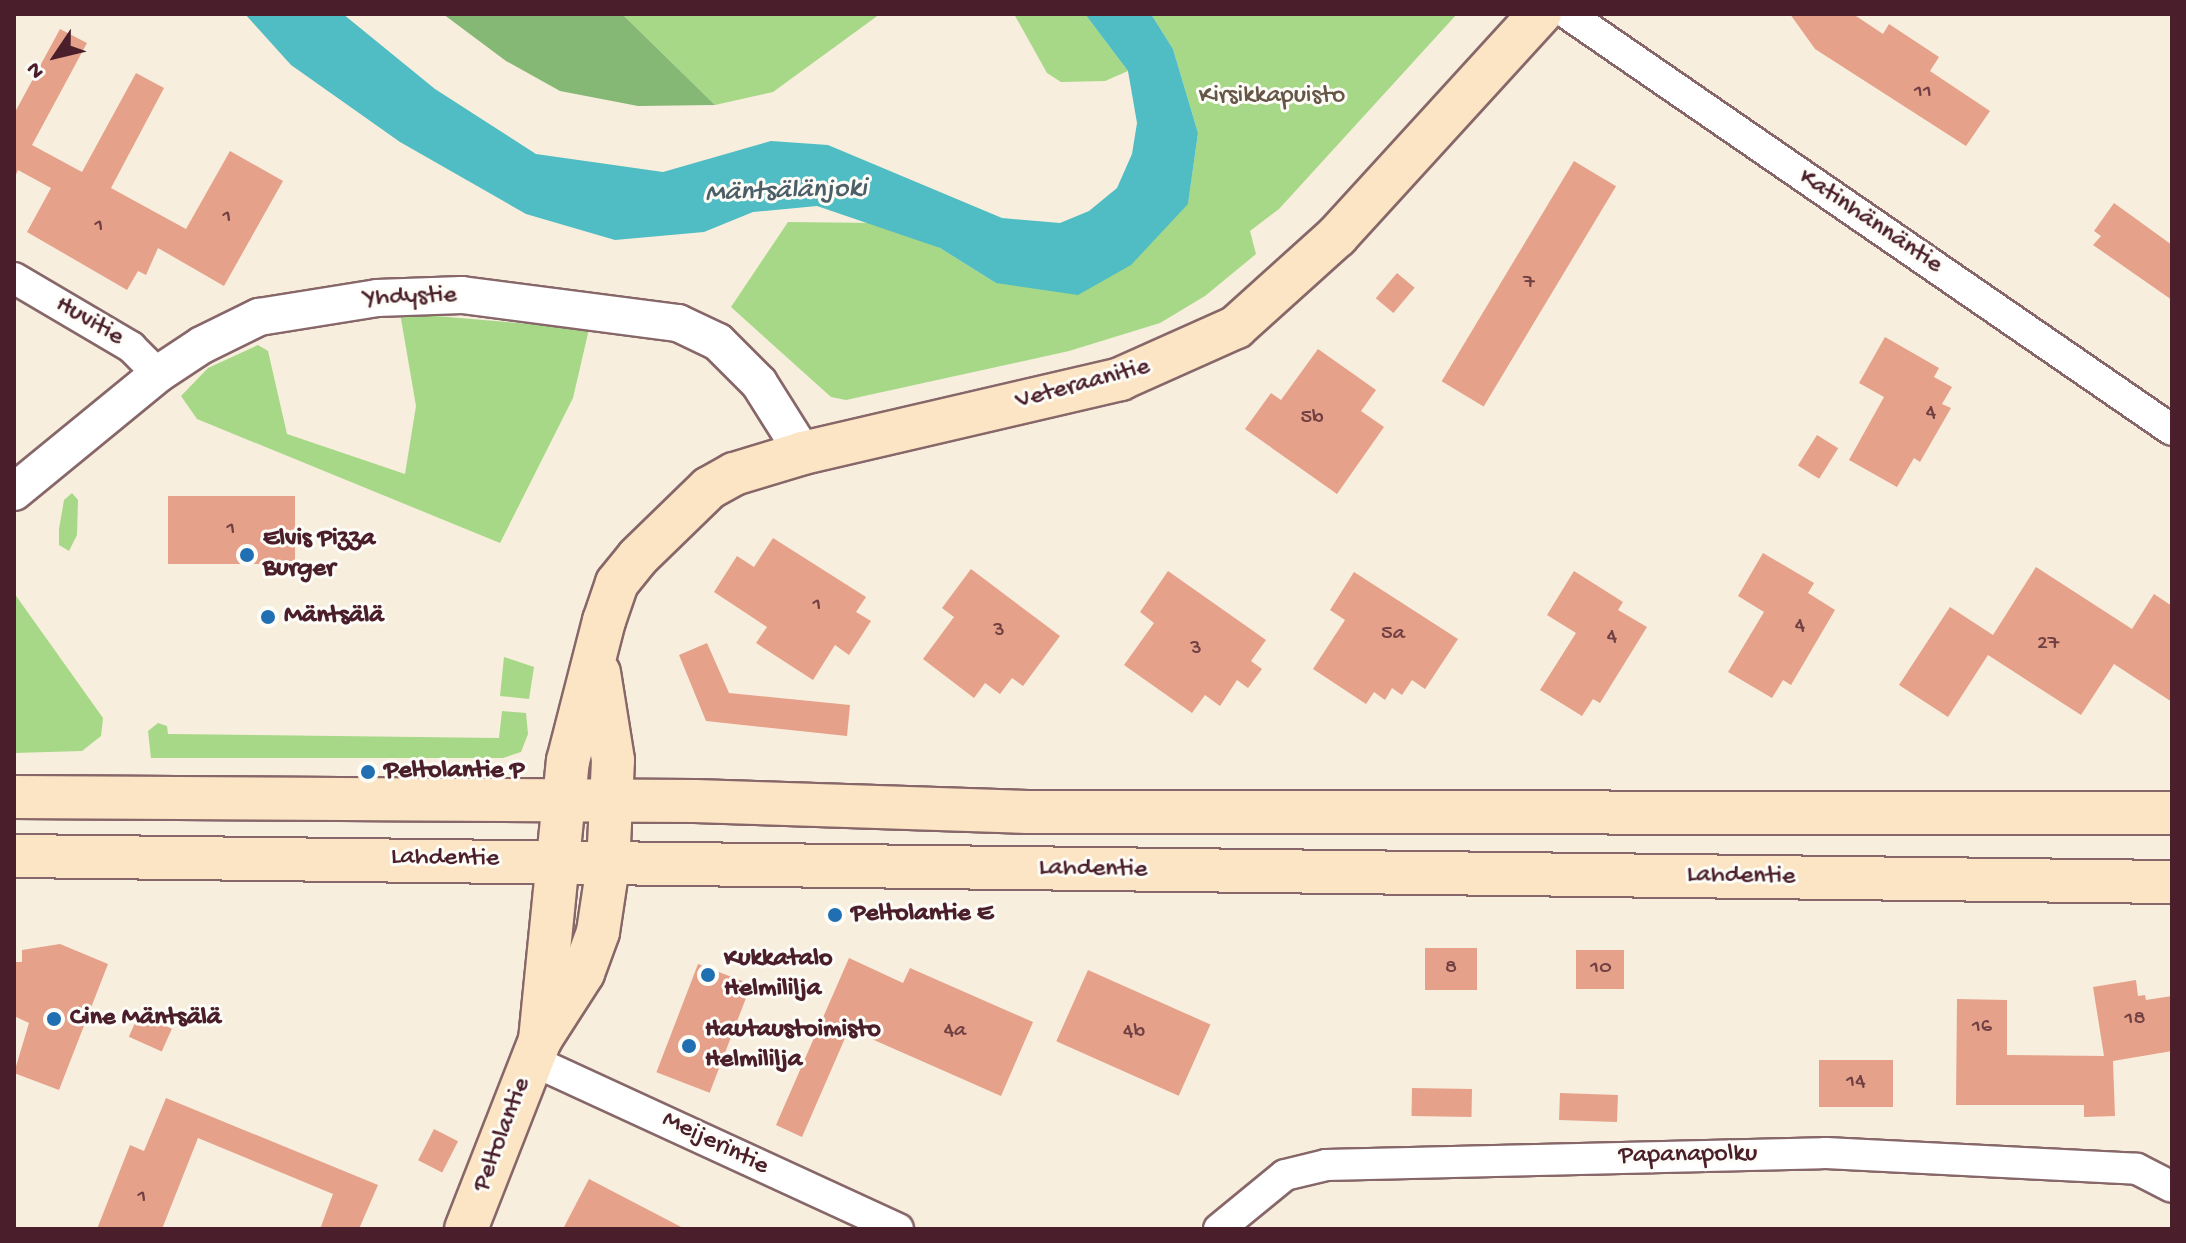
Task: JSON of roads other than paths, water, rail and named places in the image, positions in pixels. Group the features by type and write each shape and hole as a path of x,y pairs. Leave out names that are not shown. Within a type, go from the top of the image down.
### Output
{"main road":[{"name":"Veteraanitie","path":"556,862 568,761 617,583 638,557 709,488 734,474 803,453 1120,379 1236,327 1337,236 1540,14"},
{"name":"Veteraanitie","path":"597,660 613,760 608,866"},
{"path":"14,797 611,801 1028,812 2172,813"},
{"name":"Lahdentie","path":"14,856 556,862 608,866 2172,882"},
{"name":"Peltolantie","path":"536,1050 556,862"},
{"name":"Peltolantie","path":"466,1229 536,1050 583,973 598,932 608,866"}],"street":[{"name":"Katinhännäntie","path":"1568,14 2172,430"},
{"name":"Huvitie","path":"14,278 131,347 158,374"},
{"name":"Yhdystie","path":"14,492 158,374 259,317 318,304 462,295 640,315 678,323 718,342 759,383 803,453"},
{"name":"Meijerintie","path":"536,1050 898,1229"},
{"name":"Papanapolku","path":"1219,1229 1285,1175 1326,1165 1826,1153 2137,1169 2172,1187"}],"water":[{"name":"Mäntsälänjoki","path":"245,14 343,14 435,89 536,154 663,172 771,141 828,145 1002,218 1060,223 1089,211 1117,188 1132,154 1137,123 1128,71 1085,14 1151,14 1173,49 1198,133 1188,204 1131,265 1078,295 996,283 940,248 817,206 753,212 704,232 615,240 526,214 400,142 291,65"}],"place":[{"name":"Elvis Pizza Burger","path":"247,555"},
{"name":"Mäntsälä","path":"268,617"},
{"name":"Peltolantie P","path":"368,772"},
{"name":"Peltolantie E","path":"835,915"},
{"name":"Kukkatalo Helmililja","path":"708,975"},
{"name":"Cine Mäntsälä","path":"54,1019"},
{"name":"Hautaustoimisto Helmililja","path":"689,1046"}],"park label":[{"name":"Kirsikkapuisto","path":"1272,97"}]}
